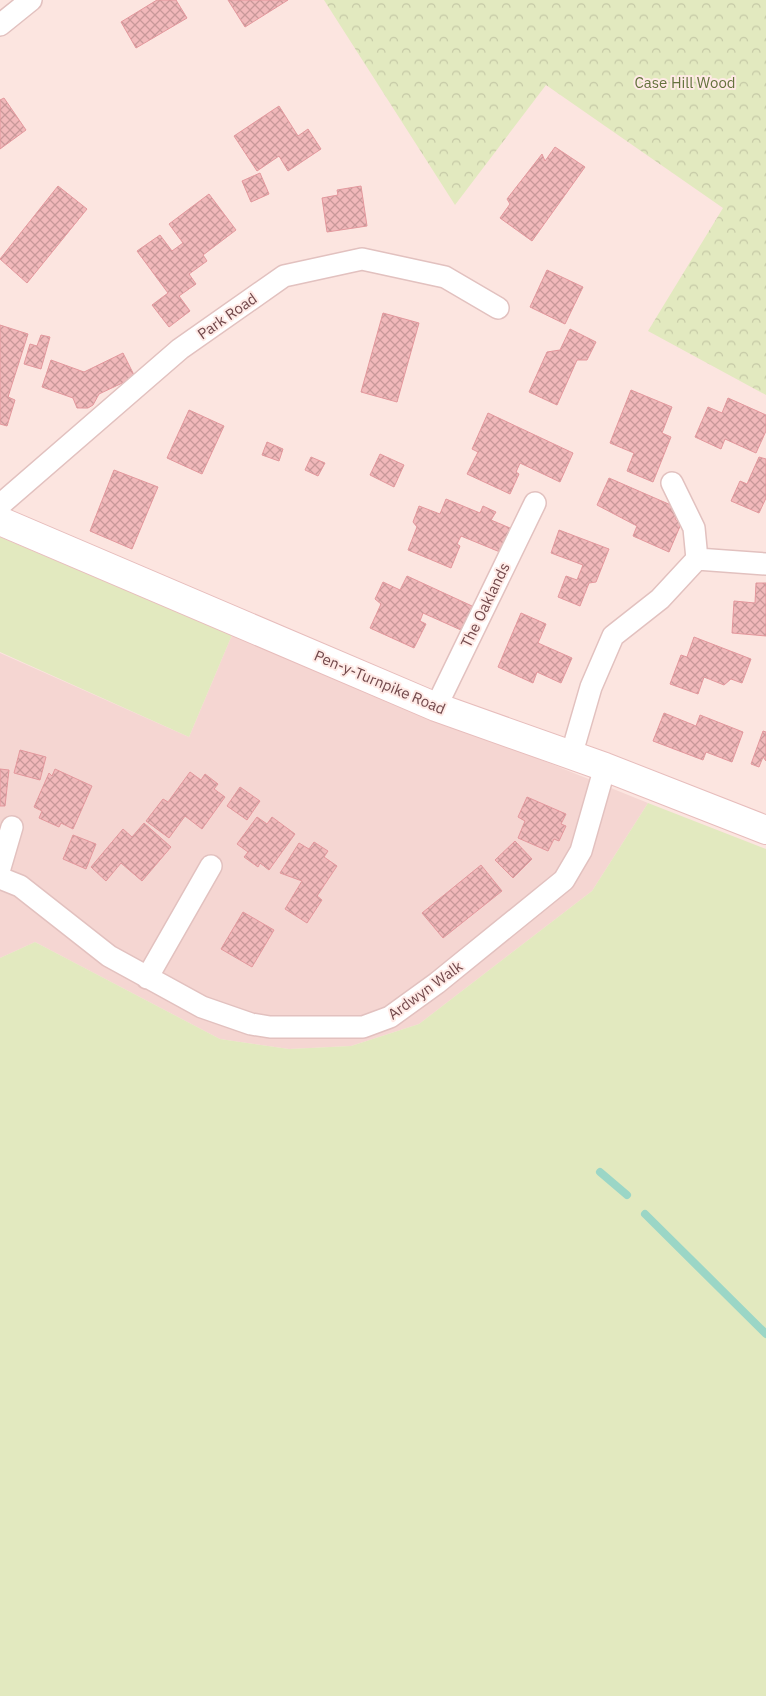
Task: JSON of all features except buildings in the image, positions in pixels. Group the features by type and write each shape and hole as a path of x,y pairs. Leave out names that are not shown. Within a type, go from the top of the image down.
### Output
{"street":[{"path":"0,25 31,0"},
{"name":"Park Road","path":"0,505 180,349 284,276 362,259 445,277 498,308"},
{"path":"571,756 591,687 614,636 660,599 697,559 694,528 672,483"},
{"name":"The Oaklands","path":"436,707 534,503"},
{"name":"Pen-y-Turnpike Road","path":"0,521 436,707 605,767 766,830"},
{"path":"697,559 766,564"},
{"name":"Ardwyn Walk","path":"0,878 20,886 109,956 202,1007 251,1024 270,1027 363,1027 390,1017 437,983 564,880 581,851 605,767"},
{"path":"0,868 12,827"},
{"path":"147,978 211,866"}],"shaded area":[{"path":"232,635 648,803 592,891 419,1024 351,1046 289,1049 220,1039 35,942 0,958 0,653 189,737"}],"green space":[{"name":"Case Hill Wood","path":"324,0 766,0 766,395 648,331 723,208 546,85 455,205"},
{"path":"0,537 232,635 189,737 0,652"},
{"path":"648,803 766,849 766,1696 0,1696 0,958 35,942 220,1039 289,1049 351,1046 419,1024 592,891"}],"waterway":[{"path":"600,1172 627,1195"},
{"path":"645,1214 766,1334"}]}
